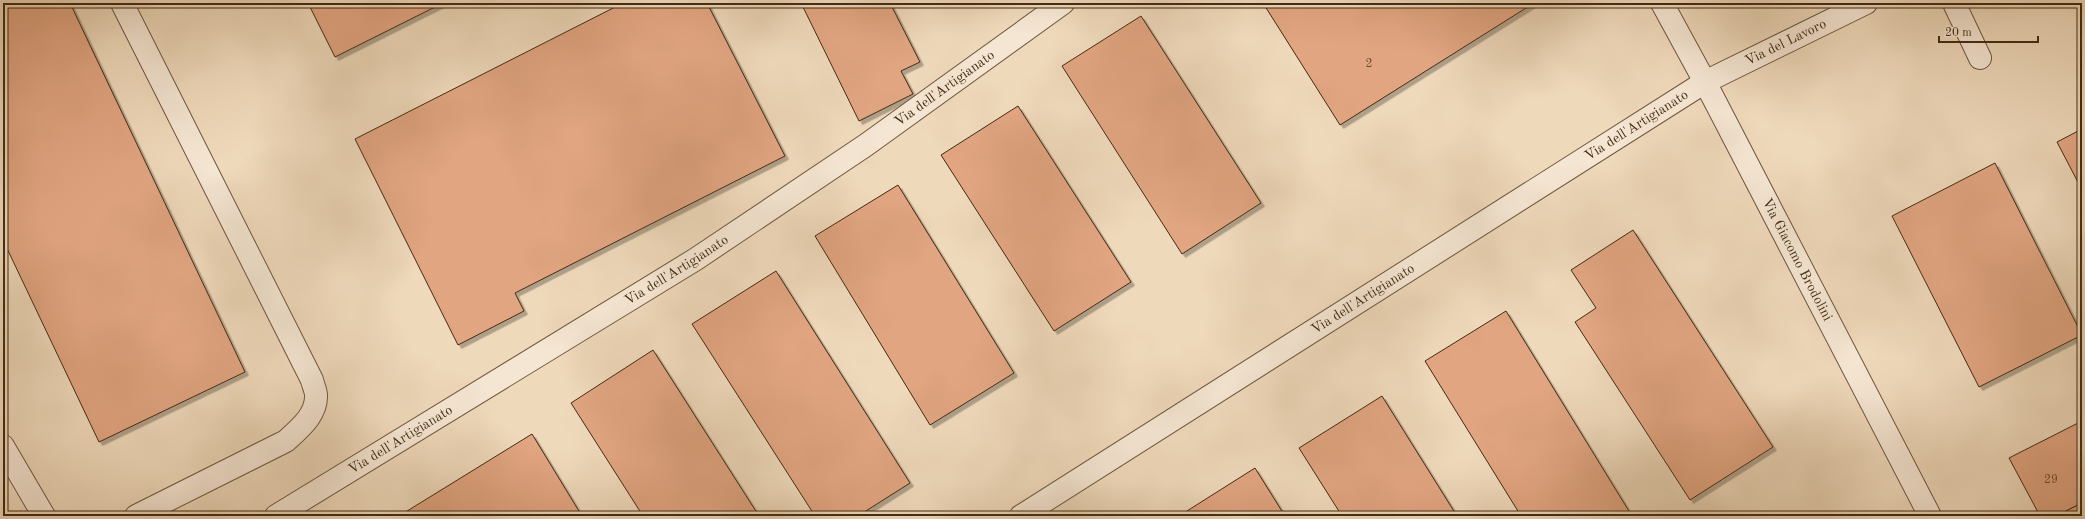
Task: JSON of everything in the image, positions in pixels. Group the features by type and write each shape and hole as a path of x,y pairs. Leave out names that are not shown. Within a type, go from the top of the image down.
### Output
{"street":[{"path":"122,3 312,380 316,396 313,412 302,427 286,442 136,516"},
{"name":"Via dell'Artigianato","path":"276,516 696,259 872,140 1063,3"},
{"name":"Via Giacomo Brodolini","path":"1662,3 1705,82 1930,516"},
{"name":"Via del Lavoro","path":"1705,82 1866,3"},
{"path":"1954,3 1980,58"},
{"name":"Via dell'Artigianato","path":"1021,516 1705,82"},
{"path":"3,446 44,516"}],"building":[{"path":"3,3 70,3 245,372 99,442 3,240"},
{"path":"308,3 443,3 335,57"},
{"path":"623,3 707,3 785,156 515,293 524,311 458,345 355,139"},
{"path":"812,3 864,3 865,5 890,3 920,62 901,71 913,94 859,121 803,7"},
{"path":"1263,3 1534,3 1340,125"},
{"path":"1141,16 1261,203 1182,254 1062,66"},
{"path":"1018,106 1131,282 1054,331 941,155"},
{"path":"2082,129 2082,190 2057,142"},
{"path":"1995,163 2082,335 1979,387 1892,216"},
{"path":"898,185 1014,373 930,425 815,236"},
{"path":"1633,230 1773,447 1690,500 1575,322 1596,308 1571,270"},
{"path":"776,271 910,483 858,516 815,516 692,324"},
{"path":"1506,311 1632,516 1521,516 1425,361"},
{"path":"653,350 759,516 643,516 571,403"},
{"path":"1382,396 1457,516 1342,516 1299,448"},
{"path":"2082,421 2082,503 2056,516 2040,516 2009,458"},
{"path":"532,434 582,516 399,516"},
{"path":"1255,468 1285,516 1179,516"},
{"path":"2082,503 2082,516 2056,516"}]}
